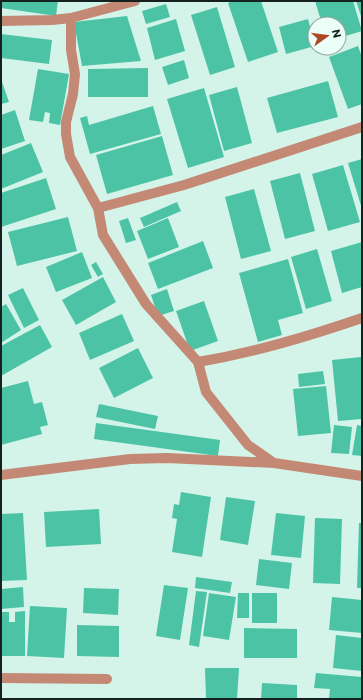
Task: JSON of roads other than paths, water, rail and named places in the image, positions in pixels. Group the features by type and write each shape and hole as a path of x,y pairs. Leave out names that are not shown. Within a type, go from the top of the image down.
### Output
{"street":[{"path":"1,21 71,18 135,1"},
{"path":"71,18 71,50 75,74 66,134 70,156 98,208 103,235 146,304 198,362 206,392 248,446 274,464"},
{"path":"98,208 184,186 362,127"},
{"path":"198,362 243,354 277,345 362,318"},
{"path":"1,475 130,459 167,458 274,464 362,476"},
{"path":"1,678 107,679"}]}
